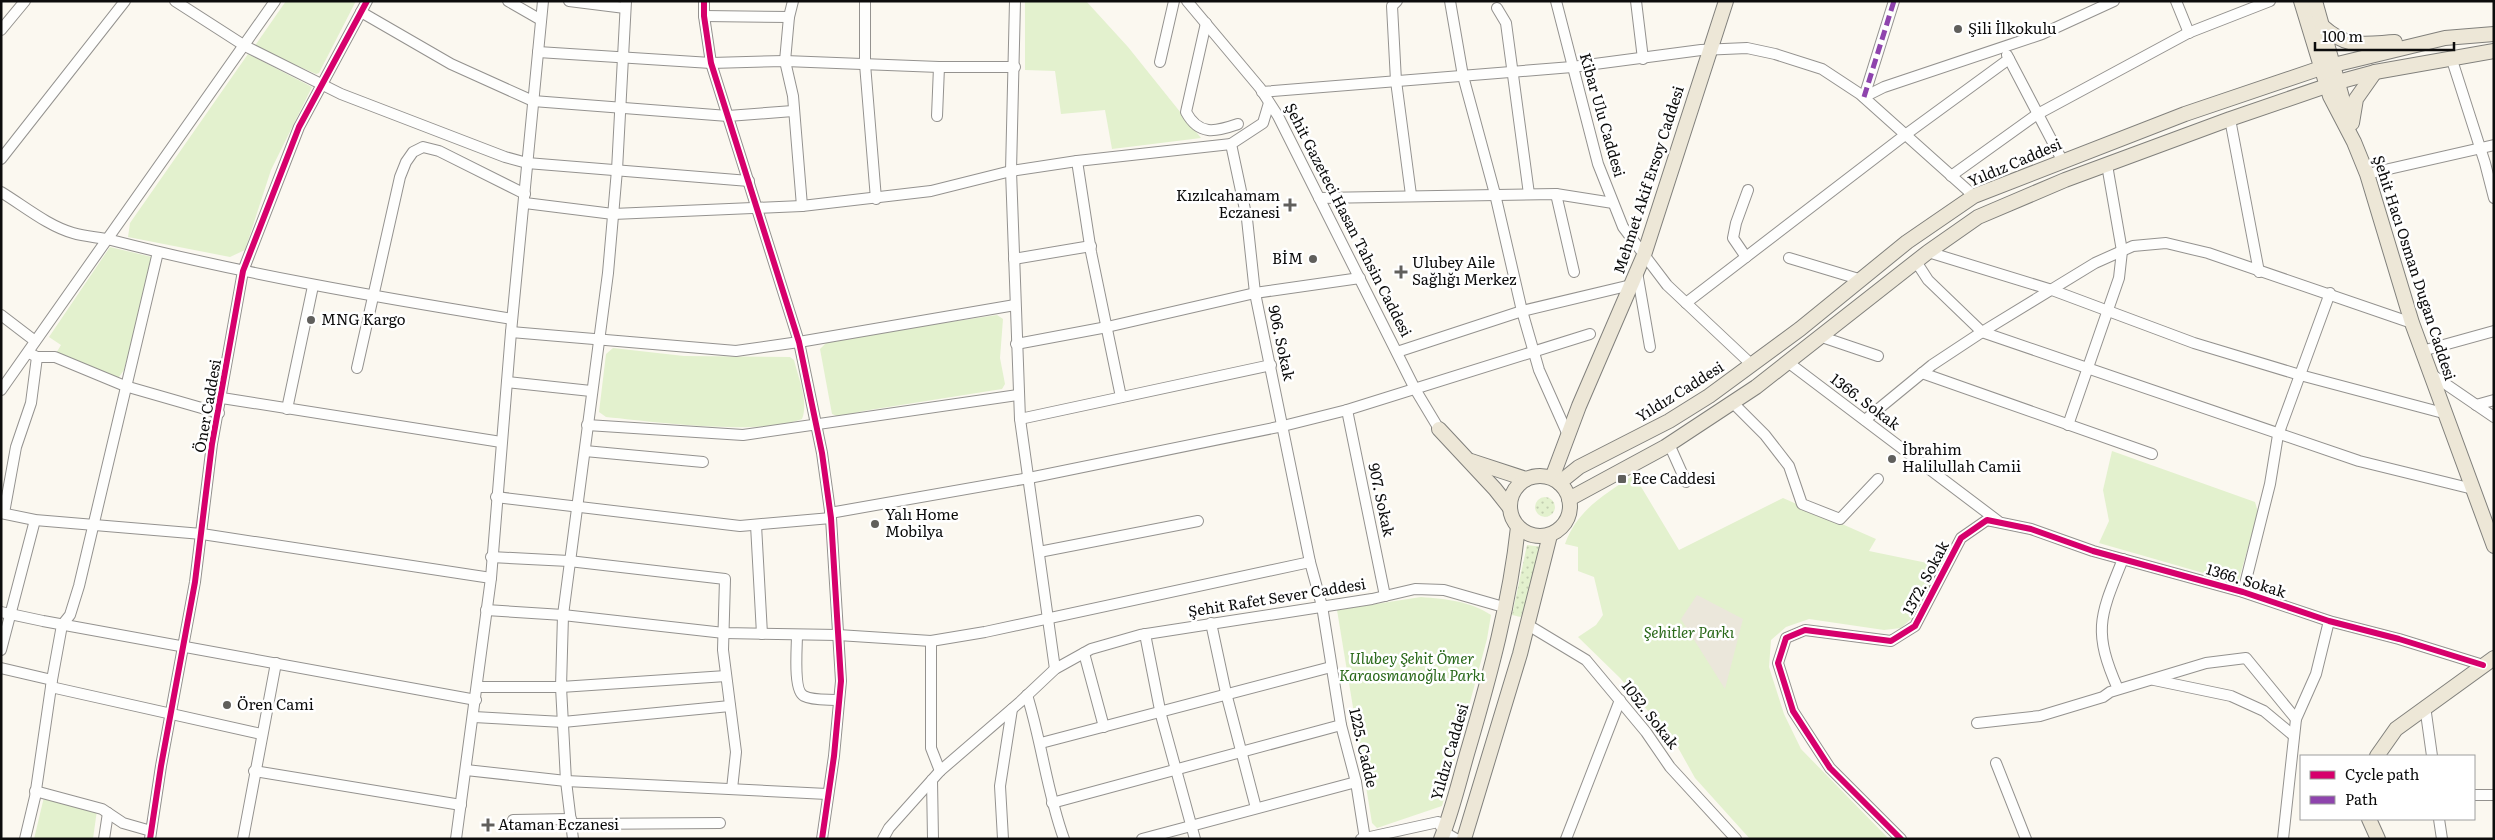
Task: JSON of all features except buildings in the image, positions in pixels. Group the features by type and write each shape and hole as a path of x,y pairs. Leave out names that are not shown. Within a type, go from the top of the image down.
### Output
{"main road":[{"name":"Mehmet Akif Ersoy Caddesi","path":"1556,481 1568,435 1644,255 1726,1"},
{"path":"2301,1 2327,67"},
{"path":"2314,1 2321,25 2327,67"},
{"path":"2321,25 2334,37 2350,44 2445,38"},
{"name":"Yıldız Caddesi","path":"1556,481 1709,396 1800,329 1907,242 1974,196 2062,160 2185,114 2327,67 2445,38 2494,34"},
{"path":"1569,498 1669,444 1733,402 1789,363 1917,263 1928,252 1978,217 2230,118 2332,84 2374,72 2451,57 2494,51"},
{"name":"Şehit Hacı Osman Dugan Caddesi","path":"2327,67 2338,114 2353,136 2367,174 2412,323 2494,546"},
{"path":"2353,136 2352,112 2356,99 2374,72"},
{"name":"Şehit Gazeteci Hasan Tahsin Caddesi","path":"1439,429 1495,489 1510,508"},
{"name":"Şehit Gazeteci Hasan Tahsin Caddesi","path":"1468,460 1526,479"},
{"path":"1510,508 1514,491 1526,479 1543,476 1556,481 1569,498 1568,516 1558,531 1550,535 1533,536 1518,527"},
{"name":"Yıldız Caddesi","path":"1447,836 1507,608 1518,527 1512,518 1510,508"},
{"path":"1464,839 1528,625 1550,535"},
{"path":"2379,755 2396,729 2425,706 2488,662"},
{"path":"2369,820 2378,839"}],"street":[{"path":"1,30 24,1"},
{"path":"1,159 125,1"},
{"path":"175,1 244,46 363,104 527,163 748,181"},
{"path":"1,390 275,1"},
{"name":"Öner Caddesi","path":"151,835 160,766 171,714 202,534 212,444 222,398 244,270 299,127 367,1"},
{"path":"508,1 541,20"},
{"path":"456,839 474,717 491,578 491,557 512,319 543,1"},
{"path":"569,1 625,4 617,170 601,340 586,425 585,451 576,506 563,615 561,687 566,781 573,839"},
{"path":"704,1 704,16 711,63 799,342 815,426 822,452 831,516 838,635 839,700 834,756 822,839"},
{"path":"793,1 789,16 785,61 793,96 802,206"},
{"path":"866,1 865,64 876,199"},
{"path":"1015,1 1015,67 1011,171 1018,395 1055,669"},
{"path":"1160,62 1174,1"},
{"name":"Şehit Gazeteci Hasan Tahsin Caddesi","path":"1187,1 1269,103 1415,389 1439,429"},
{"path":"1397,1 1392,6 1396,81 1411,195"},
{"path":"1450,1 1462,76 1494,194 1522,311 1539,370 1568,435"},
{"name":"Kibar Ulu Caddesi","path":"1556,1 1598,164 1623,227 1667,286 1751,364"},
{"path":"1636,1 1643,60"},
{"path":"1864,97 1894,1"},
{"path":"1864,97 1884,87 2042,34 2114,1"},
{"path":"2176,1 2189,33"},
{"path":"1951,176 2039,113 2189,33 2270,1"},
{"path":"1497,8 1506,23 1528,194"},
{"path":"361,12 451,64 533,100 728,116 793,111"},
{"path":"704,16 789,16"},
{"path":"1206,24 1186,112 1192,122 1206,130 1213,131 1238,124"},
{"path":"2003,47 2062,160"},
{"path":"1262,92 1572,67 1643,60 1709,50 1747,48 1775,54 1822,69 1864,97 1974,196"},
{"path":"538,52 711,63 785,61 939,67 1015,67"},
{"path":"2451,57 2494,198"},
{"path":"1686,303 1905,134 2009,59"},
{"path":"937,116 939,67"},
{"path":"357,368 400,177 406,162 413,152 423,147 439,151 525,199 613,214 758,209 876,199 931,191 1011,171 1077,161 1231,144 1263,124 1269,103"},
{"path":"2230,118 2259,272"},
{"name":"906. Sokak","path":"1231,144 1247,219 1255,293 1310,562 1322,606"},
{"path":"2367,174 2494,145"},
{"path":"1077,161 1090,246 1121,397"},
{"path":"2068,425 2119,278 2122,250 2108,165"},
{"path":"1746,257 1733,238 1736,223 1748,190"},
{"path":"1,192 47,221 73,233 108,239 313,286 512,319"},
{"path":"1319,198 1556,194 1613,203"},
{"path":"1556,194 1574,272"},
{"path":"1865,420 1922,373 1982,332 2095,263 2133,246 2166,243 2211,254 2412,323"},
{"path":"1014,259 1090,246"},
{"path":"25,839 36,791 51,683 62,625 70,615 79,586 91,525 110,458 125,386 158,252"},
{"path":"1928,252 2052,290 2194,343 2300,375 2446,414"},
{"path":"1789,258 1862,280"},
{"path":"1917,263 1928,280 1982,332 2278,435 2359,461 2473,489"},
{"path":"1637,272 1650,347"},
{"path":"1016,344 1107,327 1255,293 1360,278"},
{"path":"1396,352 1522,311 1631,285"},
{"path":"287,409 313,286"},
{"path":"2243,592 2270,484 2278,435 2330,294"},
{"path":"511,332 736,351 1015,305"},
{"path":"1,315 35,341"},
{"path":"2422,351 2494,331"},
{"path":"496,497 740,526 831,516 1283,426 1347,410 1533,350 1590,334"},
{"path":"1822,337 1878,356"},
{"path":"27,351 37,358 55,358 125,386 219,413"},
{"path":"37,358 31,403 16,447 3,513 34,520 202,534 491,578"},
{"name":"1366. Sokak","path":"1789,363 2001,523 2031,529 2123,559 2243,592 2329,621 2488,662"},
{"path":"1020,419 1271,365"},
{"path":"1922,373 2152,454"},
{"path":"2430,374 2494,417"},
{"path":"507,382 591,390"},
{"path":"586,425 743,435 1018,395"},
{"path":"222,398 501,442"},
{"path":"2476,405 2494,400"},
{"path":"1733,402 1765,435 1789,466 1802,504 1840,518 1878,479"},
{"name":"907. Sokak","path":"1347,410 1385,596"},
{"path":"1669,444 1686,482"},
{"path":"585,451 703,462"},
{"path":"1,650 6,613 34,520"},
{"name":"1372. Sokak","path":"1902,839 1830,768 1793,711 1778,663 1786,638 1805,630 1891,641 1914,626 1961,538 1987,520 2001,523"},
{"path":"1039,552 1198,521"},
{"path":"756,525 762,634"},
{"path":"491,557 569,561 725,579 724,633 726,676 736,752 732,788"},
{"path":"2118,689 2106,662 2100,634 2105,604 2123,559"},
{"path":"486,610 563,615 724,633 838,635 931,641 985,632 1310,562"},
{"name":"Şehit Rafet Sever Caddesi","path":"883,839 889,828 940,771 1055,669 1084,653 1145,634 1385,596 1415,589 1444,590 1507,608"},
{"name":"1225. Cadde","path":"1322,606 1341,725 1356,782 1364,838"},
{"path":"6,613 62,625 476,700"},
{"path":"2283,839 2296,719 2316,674 2329,621"},
{"path":"1211,623 1240,752 1256,808"},
{"name":"1052. Sokak","path":"1528,625 1586,660 1646,732 1670,767 1736,839"},
{"path":"796,634 798,691 805,697 839,700"},
{"path":"1145,634 1160,712 1195,839"},
{"path":"931,641 931,748 940,771"},
{"path":"1084,653 1104,728"},
{"path":"1977,723 2040,716 2103,697 2118,689 2206,663 2246,658 2296,719"},
{"path":"242,839 276,663"},
{"path":"1041,743 1331,667"},
{"path":"1,668 171,714 261,734"},
{"path":"478,687 561,687 726,676"},
{"path":"2150,680 2231,696 2264,711 2294,736"},
{"path":"1027,695 1041,743 1052,803 1064,839"},
{"path":"1566,839 1620,700"},
{"path":"474,717 563,722 730,706"},
{"path":"2425,706 2432,755"},
{"path":"1003,839 1000,786 1012,709"},
{"path":"1052,803 1341,725"},
{"path":"1996,763 2026,839"},
{"path":"466,770 566,781 827,794"},
{"path":"254,771 461,805"},
{"path":"932,780 933,839"},
{"path":"1142,839 1191,824 1356,782"},
{"path":"36,791 102,809 123,822 151,835"},
{"path":"2475,795 2494,795"},
{"path":"104,839 108,813"},
{"path":"514,820 720,823"},
{"path":"2439,820 2442,839"},
{"path":"1364,838 1438,822 1447,836"}],"green space":[{"path":"286,1 356,1 319,73 316,74 254,47"},
{"path":"1025,1 1086,1 1128,47 1201,138 1112,149 1105,110 1061,114 1055,71 1025,70"},
{"path":"248,54 312,87 271,170 245,250 230,257 128,237 130,223"},
{"path":"110,247 152,257 153,261 124,370 119,377 113,378 55,355 61,345 49,337"},
{"path":"997,315 1003,319 1000,358 1005,384 1002,389 863,411 839,417 832,414 820,349 829,340"},
{"path":"613,348 684,356 790,357 794,360 804,397 802,419 759,427 733,427 606,417 599,412 606,354"},
{"path":"2112,451 2255,502 2258,512 2238,583 2099,543 2109,521 2103,490"},
{"name":"Şehitler Parkı","path":"1634,475 1679,550 1783,498 1876,539 1869,551 1937,565 1932,582 1912,618 1901,628 1884,630 1809,619 1786,627 1771,640 1769,667 1784,714 1801,749 1889,839 1750,839 1695,778 1676,744 1620,678 1578,637 1596,625 1603,615 1594,577 1578,571 1578,547 1565,544 1570,532 1584,512 1603,496"},
{"path":"1545,497 1552,500 1555,507 1552,514 1545,517 1538,514 1535,507 1538,500"},
{"path":"1527,545 1543,547 1521,617 1512,615"},
{"name":"Ulubey Şehit Ömer Karaosmanoğlu Parkı","path":"1421,597 1466,604 1491,615 1487,639 1442,806 1377,828 1372,823 1337,610"},
{"path":"44,797 97,810 93,839 34,839"}],"shaded area":[{"path":"1697,595 1743,619 1725,689 1681,619"}],"marked path":[{"path":"1864,97 1894,1"}],"cycle path":[{"path":"150,839 161,766 195,582 212,444 243,271 299,127 367,1"},
{"path":"704,1 704,16 711,63 799,342 822,453 831,518 841,681 834,756 822,839"},
{"path":"1901,839 1830,768 1793,711 1778,663 1786,638 1805,630 1891,641 1915,626 1961,538 1987,520 2031,529 2093,551 2243,592 2329,621 2399,639 2483,665"}],"place":[{"name":"Şili İlkokulu","path":"1958,29"},
{"name":"Kızılcahamam Eczanesi","path":"1290,205"},
{"name":"BİM","path":"1313,259"},
{"name":"Ulubey Aile Sağlığı Merkez","path":"1401,272"},
{"name":"MNG Kargo","path":"311,320"},
{"name":"İbrahim Halilullah Camii","path":"1892,459"},
{"name":"Ece Caddesi","path":"1622,479"},
{"name":"Yalı Home Mobilya","path":"875,524"},
{"name":"Ören Cami","path":"227,705"},
{"name":"Ataman Eczanesi","path":"488,825"}]}
